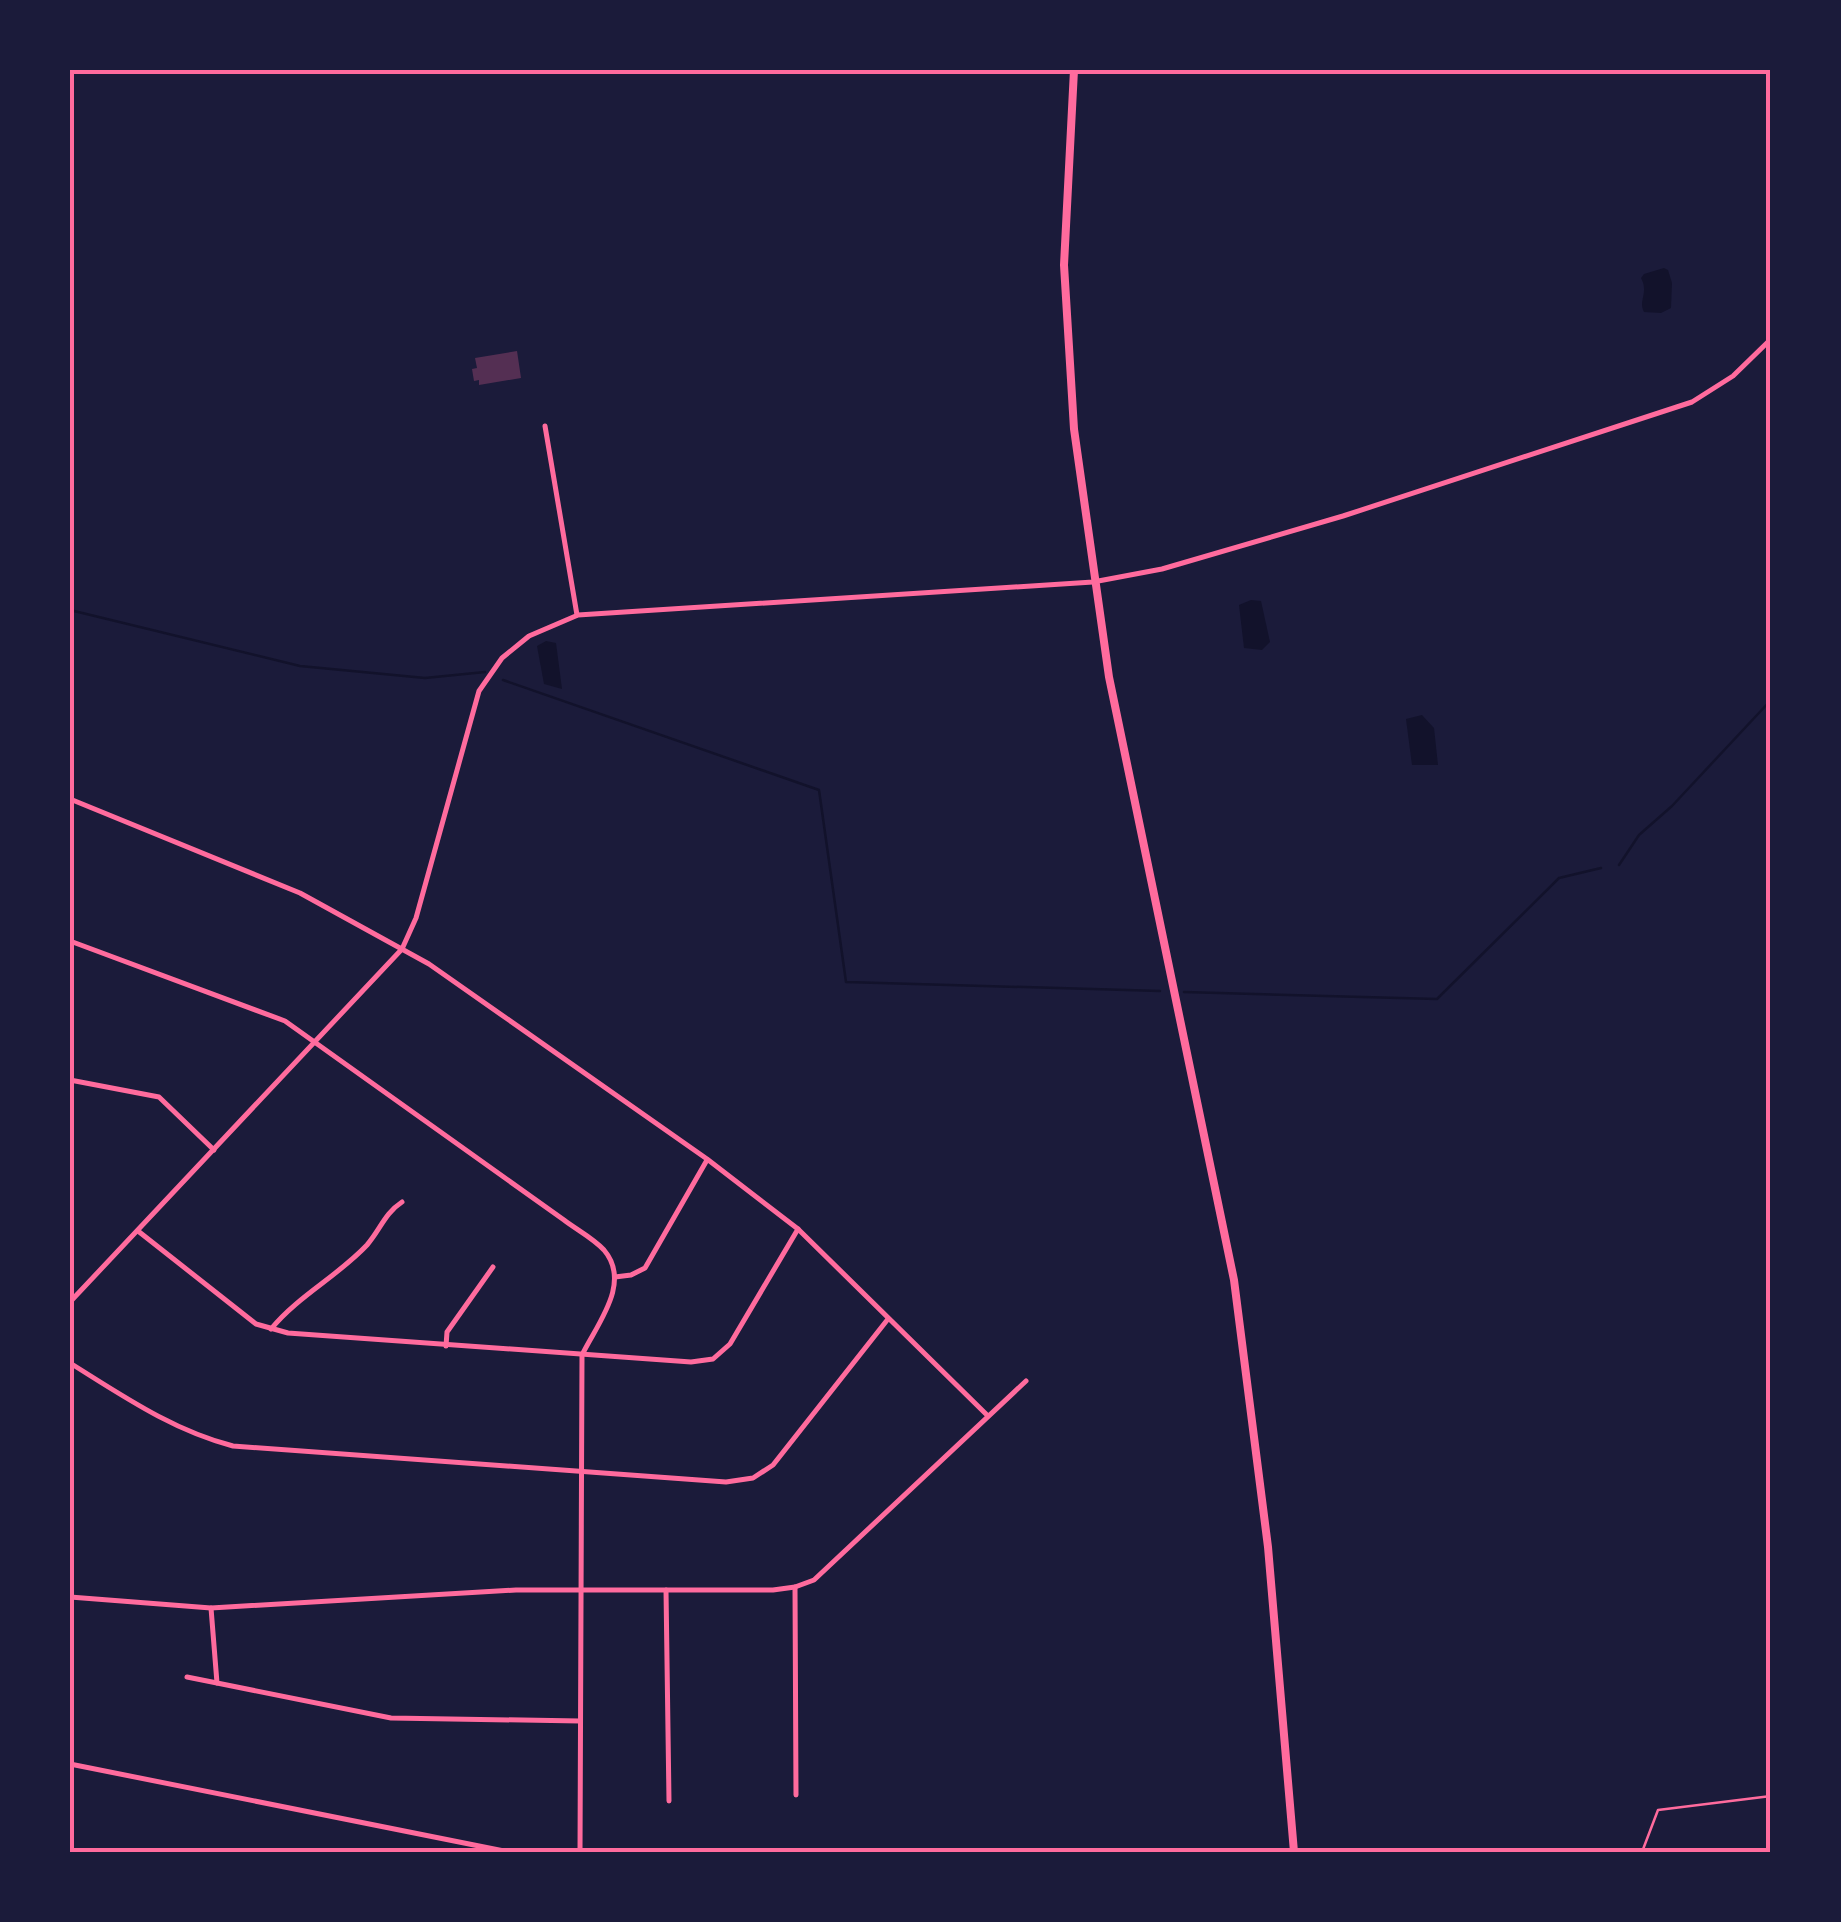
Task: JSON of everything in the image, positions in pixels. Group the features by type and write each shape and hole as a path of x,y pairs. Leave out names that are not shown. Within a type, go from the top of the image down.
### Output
{"main road":[{"path":"1074,70 1064,265 1074,429 1109,676 1234,1280 1268,1547 1294,1852"}],"street":[{"path":"70,1302 402,949 416,918 479,691 502,658 547,626 578,616 1048,587 1162,568 1343,516 1692,402 1733,376 1771,338"},
{"path":"544,426 578,616"},
{"path":"70,798 300,893 429,964 798,1229 988,1415"},
{"path":"70,941 285,1021 603,1249 611,1262 614,1293 582,1355 580,1852"},
{"path":"70,1080 159,1097 214,1150"},
{"path":"614,1277 632,1275 645,1268 707,1160"},
{"path":"271,1329 282,1315 366,1245 391,1209 402,1202"},
{"path":"138,1230 256,1324 288,1334 691,1362 713,1359 730,1344 798,1229"},
{"path":"446,1346 447,1332 492,1267"},
{"path":"70,1363 159,1419 233,1446 726,1482 753,1478 773,1465 888,1319"},
{"path":"70,1597 212,1608 516,1590 795,1588 814,1580 1026,1382"},
{"path":"795,1588 796,1795"},
{"path":"666,1590 668,1801"},
{"path":"212,1608 217,1683"},
{"path":"187,1677 391,1718 580,1721"},
{"path":"70,1764 509,1852"}],"path":[{"path":"1642,1852 1658,1810 1771,1796"}],"shaded area":[{"path":"1664,268 1672,283 1671,308 1661,313 1644,312 1641,278"},
{"path":"1261,601 1270,642 1262,650 1244,648 1239,605"},
{"path":"546,641 556,643 562,689 544,684 537,646"},
{"path":"1422,715 1434,728 1438,765 1412,765 1406,719"}],"building":[{"path":"517,351 521,378 479,385 479,380 474,381 475,358"}],"waterway":[{"path":"70,610 300,666 425,678 485,672"},
{"path":"503,680 819,790 846,982 1160,991"},
{"path":"1619,865 1639,835 1672,806 1771,700"},
{"path":"1184,992 1437,999 1559,878 1601,868"}]}
